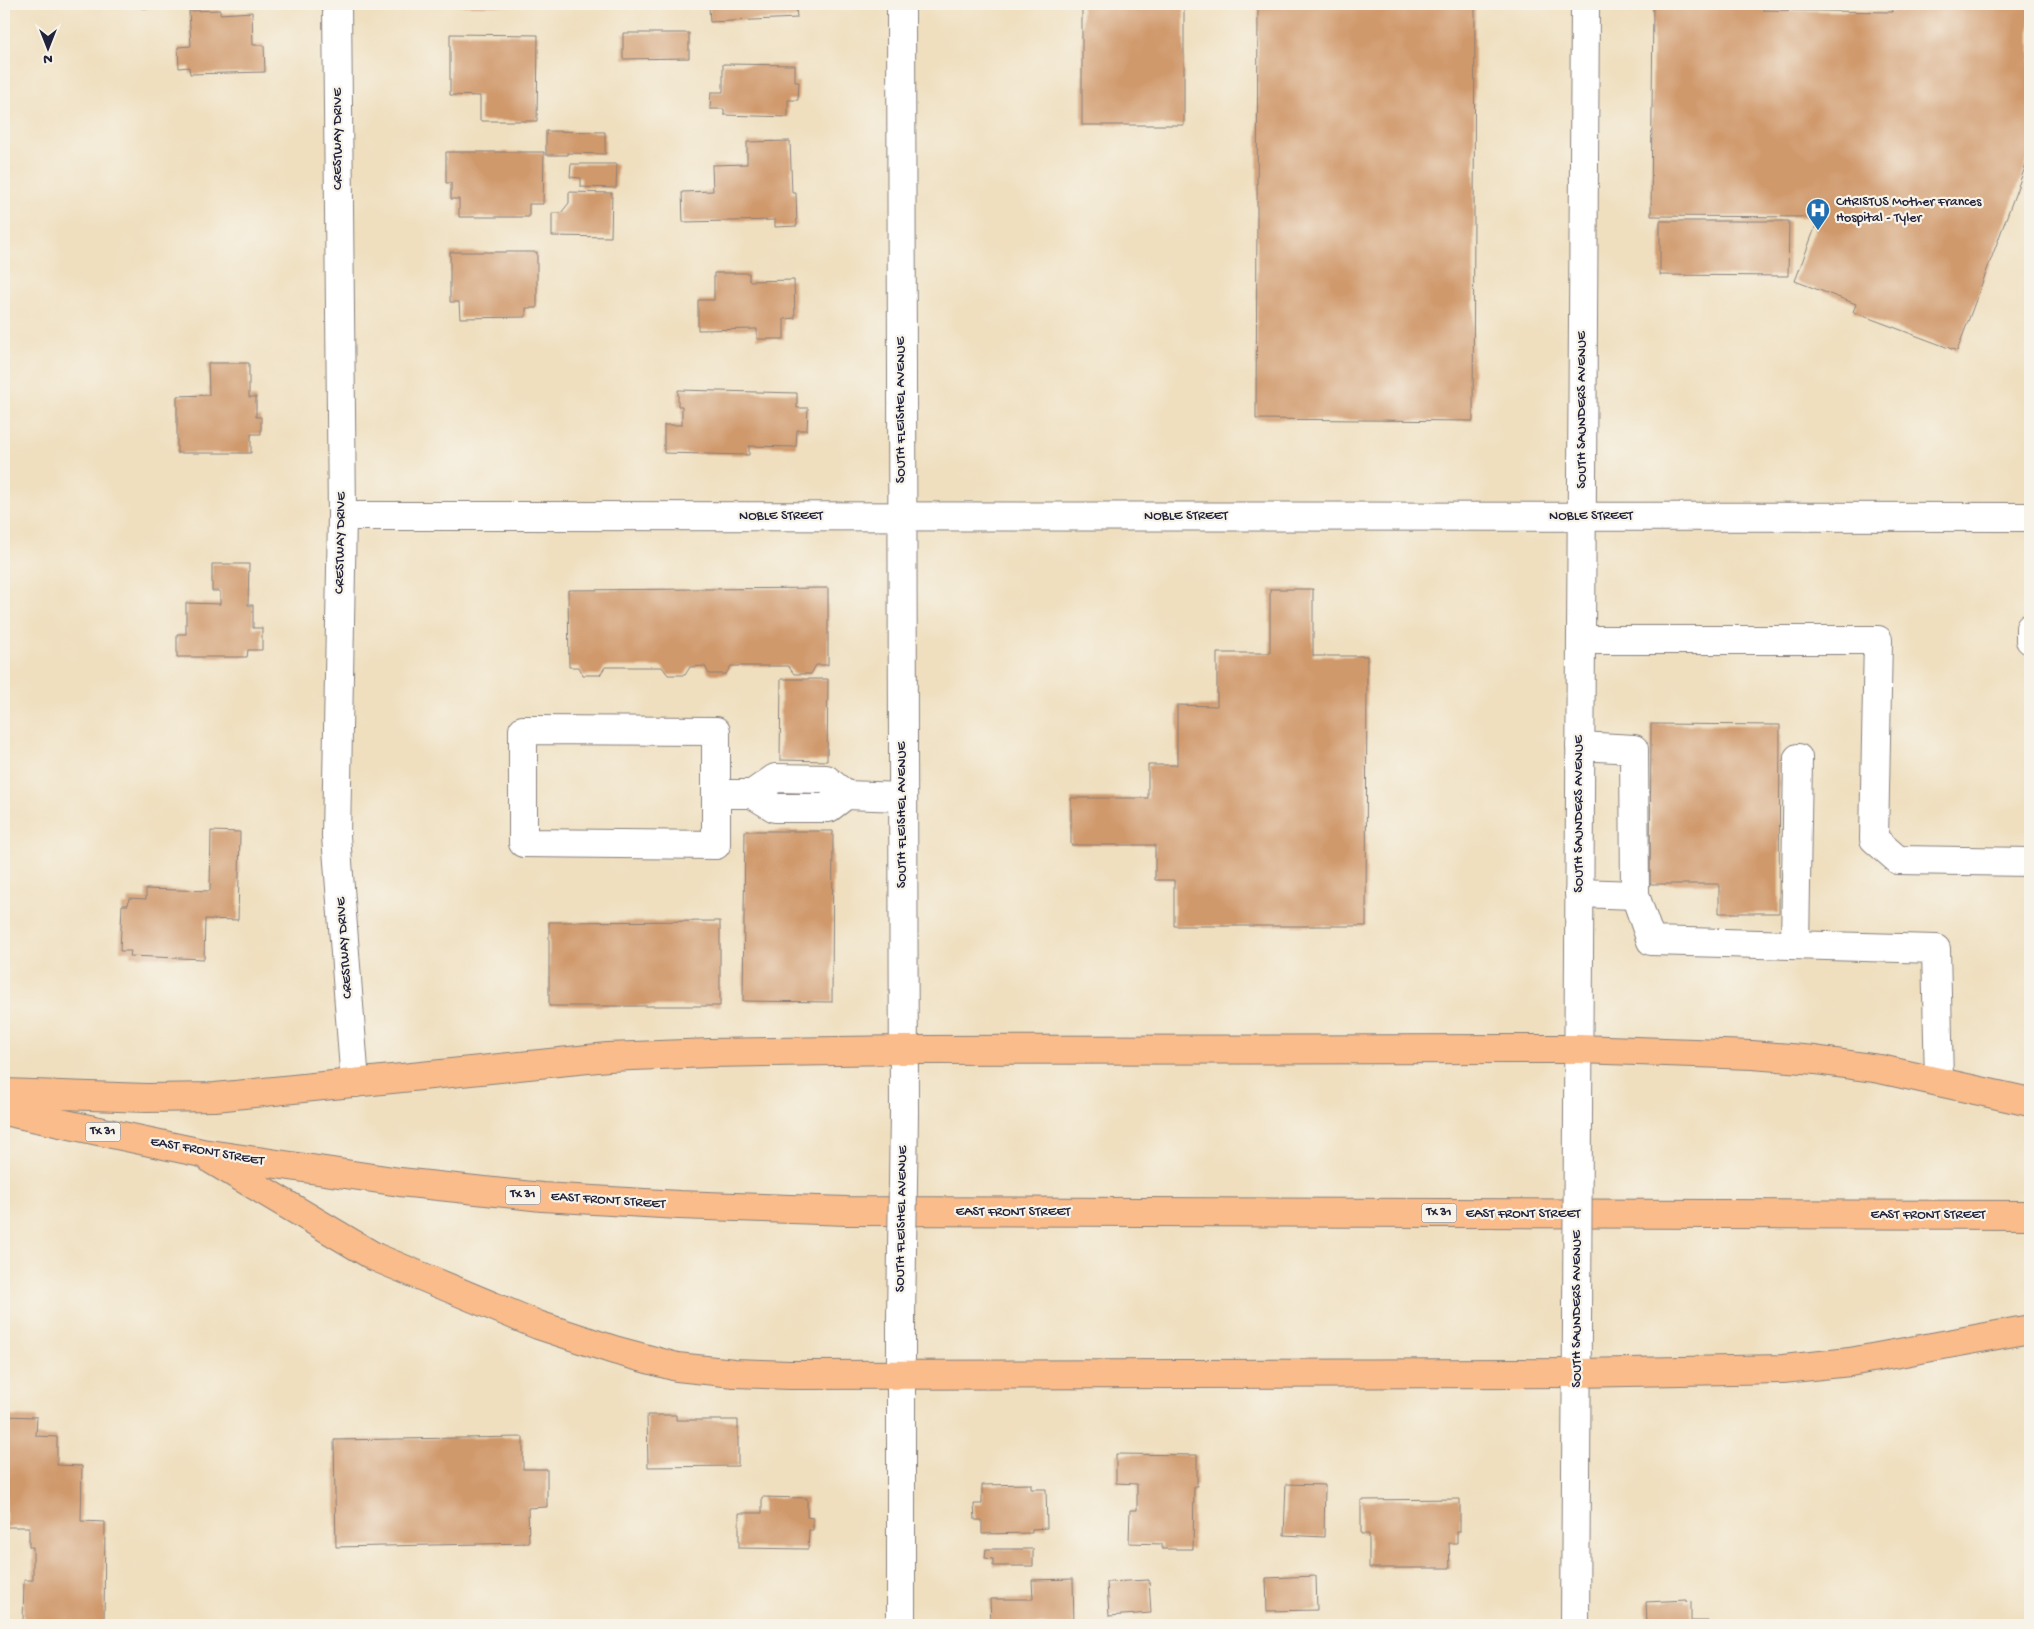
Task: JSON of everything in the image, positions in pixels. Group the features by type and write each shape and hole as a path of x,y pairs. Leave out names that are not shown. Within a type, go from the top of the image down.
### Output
{"main road":[{"path":"4,1093 147,1098 215,1097 608,1057 710,1053 903,1050 1578,1050 1752,1055 1814,1060 1880,1069 2030,1102"},
{"name":"EAST FRONT STREET","path":"4,1111 202,1153 400,1182 542,1197 679,1206 837,1211 2030,1216"},
{"path":"202,1153 375,1257 538,1325 614,1350 677,1367 734,1373 790,1375 1577,1373 1783,1369 1850,1362 2030,1329"}],"street":[{"name":"CRESTWAY DRIVE","path":"337,4 342,516 336,836 355,1082"},
{"name":"SOUTH FLEISHEL AVENUE","path":"901,4 904,1113 900,1374 901,1625"},
{"name":"SOUTH SAUNDERS AVENUE","path":"1575,1625 1585,4"},
{"name":"NOBLE STREET","path":"342,516 1581,515 2030,517"},
{"path":"2030,630 2030,640"},
{"path":"1580,640 1878,640 1874,839 1898,860 2030,862"},
{"path":"523,730 716,731 716,794 716,844 523,843 523,730"},
{"path":"1580,746 1634,749 1635,895 1651,941 1936,949 1938,1082"},
{"path":"1796,945 1798,758"},
{"path":"716,794 752,794 775,778 826,779 846,795 902,797"},
{"path":"1579,893 1635,895"}],"building":[{"path":"141,4 194,4 194,6 184,6 184,8 141,8"},
{"path":"458,4 506,4 506,6 458,6"},
{"path":"706,4 796,4 797,18 710,22 709,7 706,8"},
{"path":"1082,4 1184,4 1184,125 1082,125"},
{"path":"1258,4 1475,4 1473,421 1256,419"},
{"path":"1653,4 1763,4 1763,10 1892,12 1895,4 2030,5 2030,154 1957,351 1853,312 1856,304 1795,281 1819,217 1651,216"},
{"path":"220,10 220,14 252,12 253,45 264,45 265,72 190,74 189,67 179,68 178,47 191,46 189,11"},
{"path":"623,33 689,33 689,58 623,59"},
{"path":"450,34 538,35 537,121 480,121 480,96 450,95"},
{"path":"723,64 795,65 795,82 799,82 798,100 788,100 788,117 724,115 724,109 710,109 711,92 723,92"},
{"path":"546,131 605,132 605,154 568,153 568,155 546,155"},
{"path":"790,141 792,193 796,193 797,226 775,227 775,220 683,222 682,192 713,191 712,165 747,164 747,142"},
{"path":"446,152 544,152 543,204 529,204 529,217 459,217 459,199 451,199 451,183 446,183"},
{"path":"571,164 617,164 616,188 581,187 581,178 570,177"},
{"path":"569,192 612,193 611,237 552,236 552,213 561,213 569,203"},
{"path":"1660,221 1789,221 1788,276 1660,275"},
{"path":"450,252 537,252 537,308 526,308 526,317 460,318 459,302 450,302"},
{"path":"714,273 749,273 749,281 794,280 795,318 784,319 784,339 757,339 757,329 698,330 698,300 714,300"},
{"path":"208,363 249,363 249,397 256,397 256,417 261,417 261,434 251,434 251,453 177,453 177,396 209,395"},
{"path":"678,390 797,393 797,408 808,408 807,430 797,430 796,447 749,446 749,455 664,453 664,425 682,425 682,406 678,406"},
{"path":"212,564 249,564 248,605 253,605 253,628 262,628 262,650 248,650 247,657 177,657 177,634 186,634 186,603 220,604 220,591 212,591"},
{"path":"828,588 828,665 816,665 811,674 794,674 788,666 731,666 726,674 709,674 705,666 690,667 685,675 668,675 662,667 605,667 600,675 583,675 579,667 569,667 568,590"},
{"path":"1270,589 1313,589 1313,656 1367,656 1366,926 1174,926 1174,880 1155,880 1155,845 1071,845 1071,798 1148,798 1148,765 1177,765 1177,705 1217,706 1217,653 1270,653"},
{"path":"781,679 828,679 827,761 780,760"},
{"path":"1651,724 1780,725 1779,913 1719,913 1719,884 1650,884"},
{"path":"211,831 240,832 238,920 205,919 204,959 130,956 131,951 120,951 122,905 128,905 129,898 146,899 146,889 210,891"},
{"path":"745,831 833,831 832,1002 743,1001"},
{"path":"720,921 720,1006 549,1006 549,922"},
{"path":"647,1415 676,1415 676,1420 738,1420 738,1466 648,1467"},
{"path":"4,1416 37,1417 36,1436 57,1437 57,1465 82,1466 81,1521 105,1522 104,1625 37,1625 37,1622 23,1622 24,1580 33,1580 33,1547 29,1547 29,1527 6,1527"},
{"path":"523,1437 523,1469 547,1469 547,1507 528,1508 529,1543 336,1547 334,1440"},
{"path":"1116,1454 1197,1455 1197,1486 1194,1486 1193,1549 1162,1549 1162,1544 1129,1543 1130,1510 1137,1510 1137,1484 1116,1483"},
{"path":"1031,1484 1031,1489 1046,1489 1047,1528 1032,1529 1032,1533 982,1534 982,1520 975,1520 974,1504 982,1504 982,1485"},
{"path":"1286,1484 1325,1485 1324,1537 1284,1535"},
{"path":"762,1497 807,1498 807,1517 813,1518 813,1530 809,1530 808,1549 739,1548 739,1513 762,1513"},
{"path":"1460,1499 1460,1532 1457,1532 1457,1543 1449,1543 1450,1568 1369,1568 1369,1534 1361,1534 1361,1500"},
{"path":"986,1549 1033,1549 1033,1566 993,1566 993,1559 985,1558"},
{"path":"1316,1576 1317,1610 1267,1611 1266,1578"},
{"path":"1073,1579 1074,1625 991,1625 990,1599 1033,1599 1032,1580"},
{"path":"1149,1580 1151,1613 1109,1616 1107,1582"},
{"path":"1686,1600 1686,1602 1691,1601 1691,1621 1708,1621 1709,1625 1647,1625 1646,1602"}],"place":[{"name":"CHRISTUS Mother Frances Hospital - Tyler","path":"1818,231"}]}
